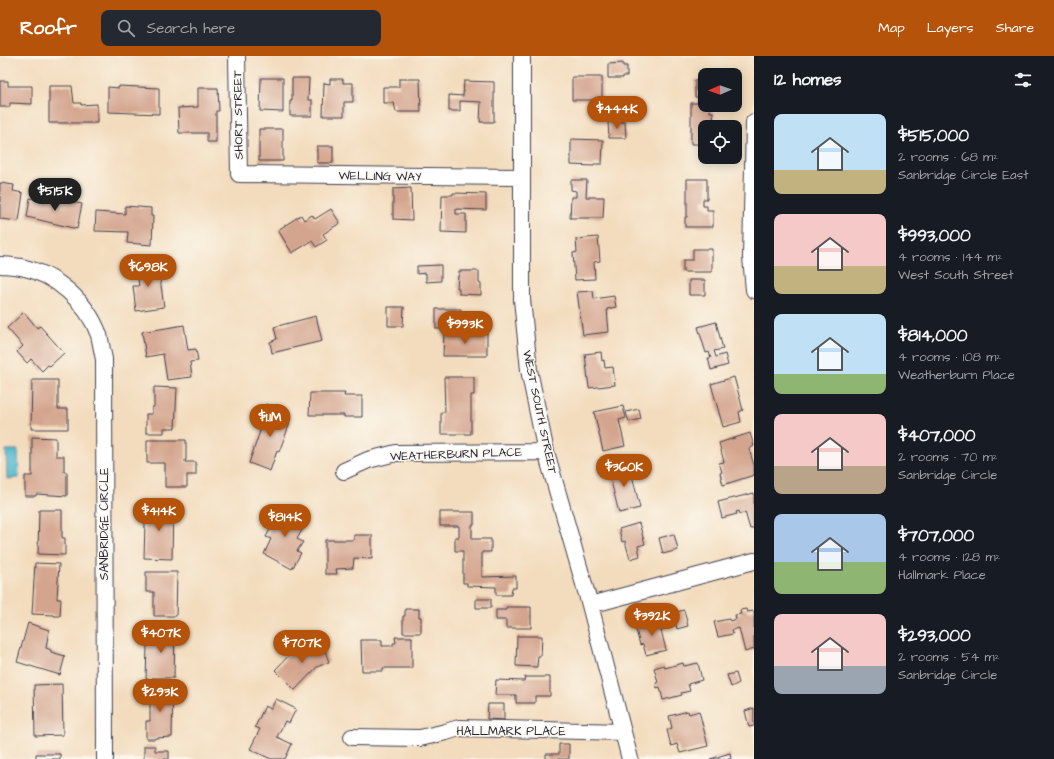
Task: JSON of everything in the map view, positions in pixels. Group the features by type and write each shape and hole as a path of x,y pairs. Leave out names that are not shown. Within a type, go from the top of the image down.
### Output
{"street":[{"name":"SHORT STREET","path":"237,56 239,174"},
{"name":"WEST SOUTH STREET","path":"522,56 522,299 529,370 546,452 590,605 630,759"},
{"path":"754,122 751,257 754,290"},
{"name":"WELLING WAY","path":"239,174 521,178"},
{"name":"SANBRIDGE CIRCLE","path":"0,265 22,267 43,274 60,284 75,296 88,313 99,335 104,359 105,759"},
{"name":"WEATHERBURN PLACE","path":"344,471 368,460 396,453 546,452"},
{"path":"590,605 754,562"},
{"name":"HALLMARK PLACE","path":"352,737 420,738 459,728 623,732"}],"water":[{"path":"6,450 18,450 19,478 7,479"}],"building":[{"path":"623,63 623,66 627,66 627,76 623,76 623,78 608,78 608,64"},
{"path":"572,77 602,77 602,100 572,100"},
{"path":"261,78 283,78 283,112 260,111"},
{"path":"292,78 309,78 308,100 312,100 312,116 290,116 290,101 292,101"},
{"path":"330,79 343,79 343,83 353,83 353,102 344,102 344,116 323,116 324,83 330,84"},
{"path":"399,79 420,79 421,112 396,112 394,103 383,103 383,87 399,87"},
{"path":"695,80 698,80 698,97 695,97"},
{"path":"0,81 8,81 8,86 32,86 32,104 10,103 10,107 0,107"},
{"path":"464,81 494,82 494,122 480,122 481,102 460,101 460,111 449,111 449,95 463,96"},
{"path":"49,86 72,86 74,103 81,103 81,105 97,104 97,123 49,123"},
{"path":"119,86 159,88 159,114 108,112 108,87 119,88"},
{"path":"198,88 218,88 219,111 216,111 216,142 207,142 207,133 179,133 178,108 198,107"},
{"path":"691,103 698,103 698,112 713,112 714,120 698,120 698,144 691,144"},
{"path":"608,122 625,122 626,138 609,138"},
{"path":"259,129 283,129 283,161 259,161"},
{"path":"571,139 603,140 602,164 594,164 594,166 571,165"},
{"path":"317,146 333,146 333,163 317,163"},
{"path":"687,179 707,179 707,199 703,199 703,206 707,206 707,210 713,210 713,227 685,227 685,217 687,217"},
{"path":"571,180 587,180 586,197 604,197 603,218 570,218 571,197 576,197 576,191 571,190"},
{"path":"0,183 14,185 13,191 23,193 19,221 0,219"},
{"path":"411,188 412,220 393,219 393,189"},
{"path":"453,193 486,194 486,210 456,209 456,214 466,214 466,233 441,232 442,195 453,195"},
{"path":"45,197 82,204 77,229 27,217 30,198 45,201"},
{"path":"125,206 151,208 151,216 153,216 152,245 127,243 128,232 95,231 96,212 125,214"},
{"path":"331,209 340,223 323,234 327,240 316,247 312,241 292,253 278,230 301,215 304,220 312,215 315,219"},
{"path":"598,237 600,261 594,262 595,279 575,280 573,253 577,252 576,239"},
{"path":"693,249 712,249 712,272 683,272 683,260 693,260"},
{"path":"158,263 164,307 136,311 133,286 139,286 136,266"},
{"path":"441,265 441,281 426,282 426,273 417,274 417,266"},
{"path":"459,271 479,271 481,295 459,294 459,288 457,288"},
{"path":"689,280 705,280 705,295 689,295"},
{"path":"593,291 594,299 614,296 616,307 607,309 609,332 583,335 577,292"},
{"path":"388,307 404,307 403,326 388,326"},
{"path":"436,309 461,309 461,329 436,329"},
{"path":"24,312 37,328 40,326 64,353 42,371 31,359 27,363 17,352 23,346 7,328"},
{"path":"316,316 322,341 272,353 270,342 277,339 274,327"},
{"path":"716,322 723,349 714,351 716,357 725,354 728,365 711,370 708,358 711,358 709,352 706,353 698,327"},
{"path":"184,325 188,350 196,349 198,361 190,362 192,377 167,380 163,354 146,357 142,332"},
{"path":"487,333 487,356 443,356 444,334"},
{"path":"601,352 602,361 604,360 605,368 613,367 615,385 589,388 585,354"},
{"path":"444,377 474,377 474,395 471,395 471,434 441,434 441,412 445,412"},
{"path":"734,377 743,410 739,412 741,422 723,427 711,384"},
{"path":"32,380 58,380 58,409 68,409 68,429 31,429"},
{"path":"154,387 177,388 175,428 164,428 164,433 146,433 146,414 152,414 152,407 154,407"},
{"path":"310,393 345,393 344,396 362,396 362,417 344,417 344,415 309,415"},
{"path":"266,404 286,411 282,420 290,423 279,452 277,451 270,471 249,463 266,414 263,413"},
{"path":"623,406 626,418 619,420 625,446 603,451 594,412"},
{"path":"639,409 641,419 629,422 626,412"},
{"path":"750,433 754,446 749,449 754,465 754,475 723,485 720,473 722,472 719,463 724,462 719,443"},
{"path":"32,437 56,438 56,456 64,456 64,472 67,472 67,496 36,494 36,496 25,496 25,476 32,476"},
{"path":"147,440 186,440 185,462 196,462 196,475 187,475 187,487 165,487 165,463 147,463"},
{"path":"629,464 630,466 635,465 637,474 632,475 640,508 619,513 608,469"},
{"path":"754,493 754,528 750,529 745,512 740,514 739,511 736,512 737,514 722,518 718,502"},
{"path":"148,504 173,504 172,559 144,558 145,523 148,523"},
{"path":"282,507 299,515 297,518 306,523 297,539 303,542 297,551 301,553 292,569 264,554 271,539 266,537"},
{"path":"39,510 62,510 62,538 65,538 65,555 38,554"},
{"path":"440,512 474,512 472,539 491,539 491,552 482,552 482,577 516,576 516,588 512,588 511,595 496,595 496,587 467,586 467,583 463,583 463,551 455,551 455,537 459,537 459,526 440,526"},
{"path":"639,523 645,544 638,546 640,556 630,559 625,541 622,542 619,529"},
{"path":"674,534 678,550 663,554 659,538"},
{"path":"354,535 372,535 372,559 354,558 353,568 336,569 337,574 325,574 325,540 354,540"},
{"path":"35,563 59,564 57,599 61,599 60,616 32,614"},
{"path":"146,572 177,572 176,616 154,616 154,592 146,592"},
{"path":"476,599 491,599 491,608 476,608"},
{"path":"506,607 531,607 531,628 506,628 506,620 496,620 496,610 506,610"},
{"path":"405,609 419,609 419,617 421,617 421,633 403,633 403,616 405,616"},
{"path":"746,609 747,612 754,611 754,649 745,652 739,628 732,630 733,634 718,637 714,622 736,619 735,615 741,614 740,610"},
{"path":"684,610 688,626 677,629 673,613"},
{"path":"663,619 665,629 661,630 666,650 646,655 643,644 640,645 635,626"},
{"path":"28,623 49,630 46,648 51,650 51,652 65,656 60,675 17,662"},
{"path":"150,628 175,628 174,678 152,678 153,680 146,679 147,646 150,646"},
{"path":"517,636 542,636 541,656 538,656 537,667 516,666"},
{"path":"395,637 412,637 412,668 383,668 383,671 362,671 361,640 382,640 382,646 393,646 393,643 396,643"},
{"path":"321,640 329,662 317,667 295,690 275,670 298,646 300,649"},
{"path":"683,663 684,666 698,663 702,680 688,684 690,691 681,693 682,695 663,700 660,687 657,688 656,683 658,682 654,668 664,665 665,668"},
{"path":"736,673 739,683 731,687 727,675"},
{"path":"525,677 550,677 550,696 535,696 535,703 516,703 516,695 495,695 496,680 524,681"},
{"path":"62,684 63,735 35,736 34,685"},
{"path":"150,686 173,686 172,737 146,739 146,721 150,721"},
{"path":"276,699 296,709 289,723 285,721 277,737 292,744 285,759 271,759 250,749 260,729 255,727 265,706 271,709"},
{"path":"488,704 504,704 504,720 487,719"},
{"path":"754,708 754,726 749,727 745,711"},
{"path":"688,711 689,714 699,711 708,746 680,753 677,744 671,746 667,730 672,728 669,716"},
{"path":"559,744 569,744 569,759 546,759 546,754 559,754"},
{"path":"144,746 155,746 155,751 169,751 169,759 144,759"},
{"path":"730,753 731,759 710,759"},
{"path":"36,754 60,754 60,759 36,759"}]}
